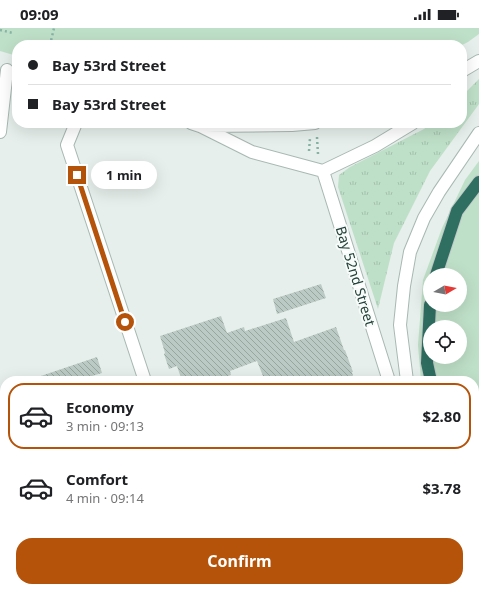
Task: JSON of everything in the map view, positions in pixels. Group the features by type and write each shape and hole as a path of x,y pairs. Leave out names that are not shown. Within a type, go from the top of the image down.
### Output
{"highway":[{"path":"438,268 457,211 479,182"},
{"path":"429,376 427,363 430,312"}],"street":[{"path":"467,69 479,61"},
{"path":"0,132 8,70"},
{"path":"74,128 67,145 143,376"},
{"path":"203,128 252,152 323,171 375,146 405,128"},
{"path":"405,376 400,325 404,286 410,252 424,218 439,192 479,133"},
{"name":"Bay 52nd Street","path":"323,171 387,376"}],"path":[{"path":"51,40 54,28"},
{"path":"0,30 13,33"},
{"path":"316,128 318,158 323,171"},
{"path":"308,158 310,135"}],"green space":[{"path":"0,28 479,28 479,34 467,42 467,40 12,40 12,55 0,51"},
{"path":"479,79 479,104 467,120 467,91"},
{"path":"461,128 430,171 394,243 378,309 338,187 339,175 350,167 424,129"},
{"path":"479,161 479,376 421,376 418,345 423,280 423,312 467,312 467,268 427,268 442,228 465,180"}],"building":[{"path":"321,284 326,298 277,314 273,299"},
{"path":"221,316 227,333 244,327 245,331 286,318 294,342 336,327 353,372 353,376 263,376 257,361 230,371 231,375 228,376 180,376 177,366 169,369 160,336"},
{"path":"97,357 102,373 92,376 41,376"}],"route":[{"path":"77,175 125,322"}]}
